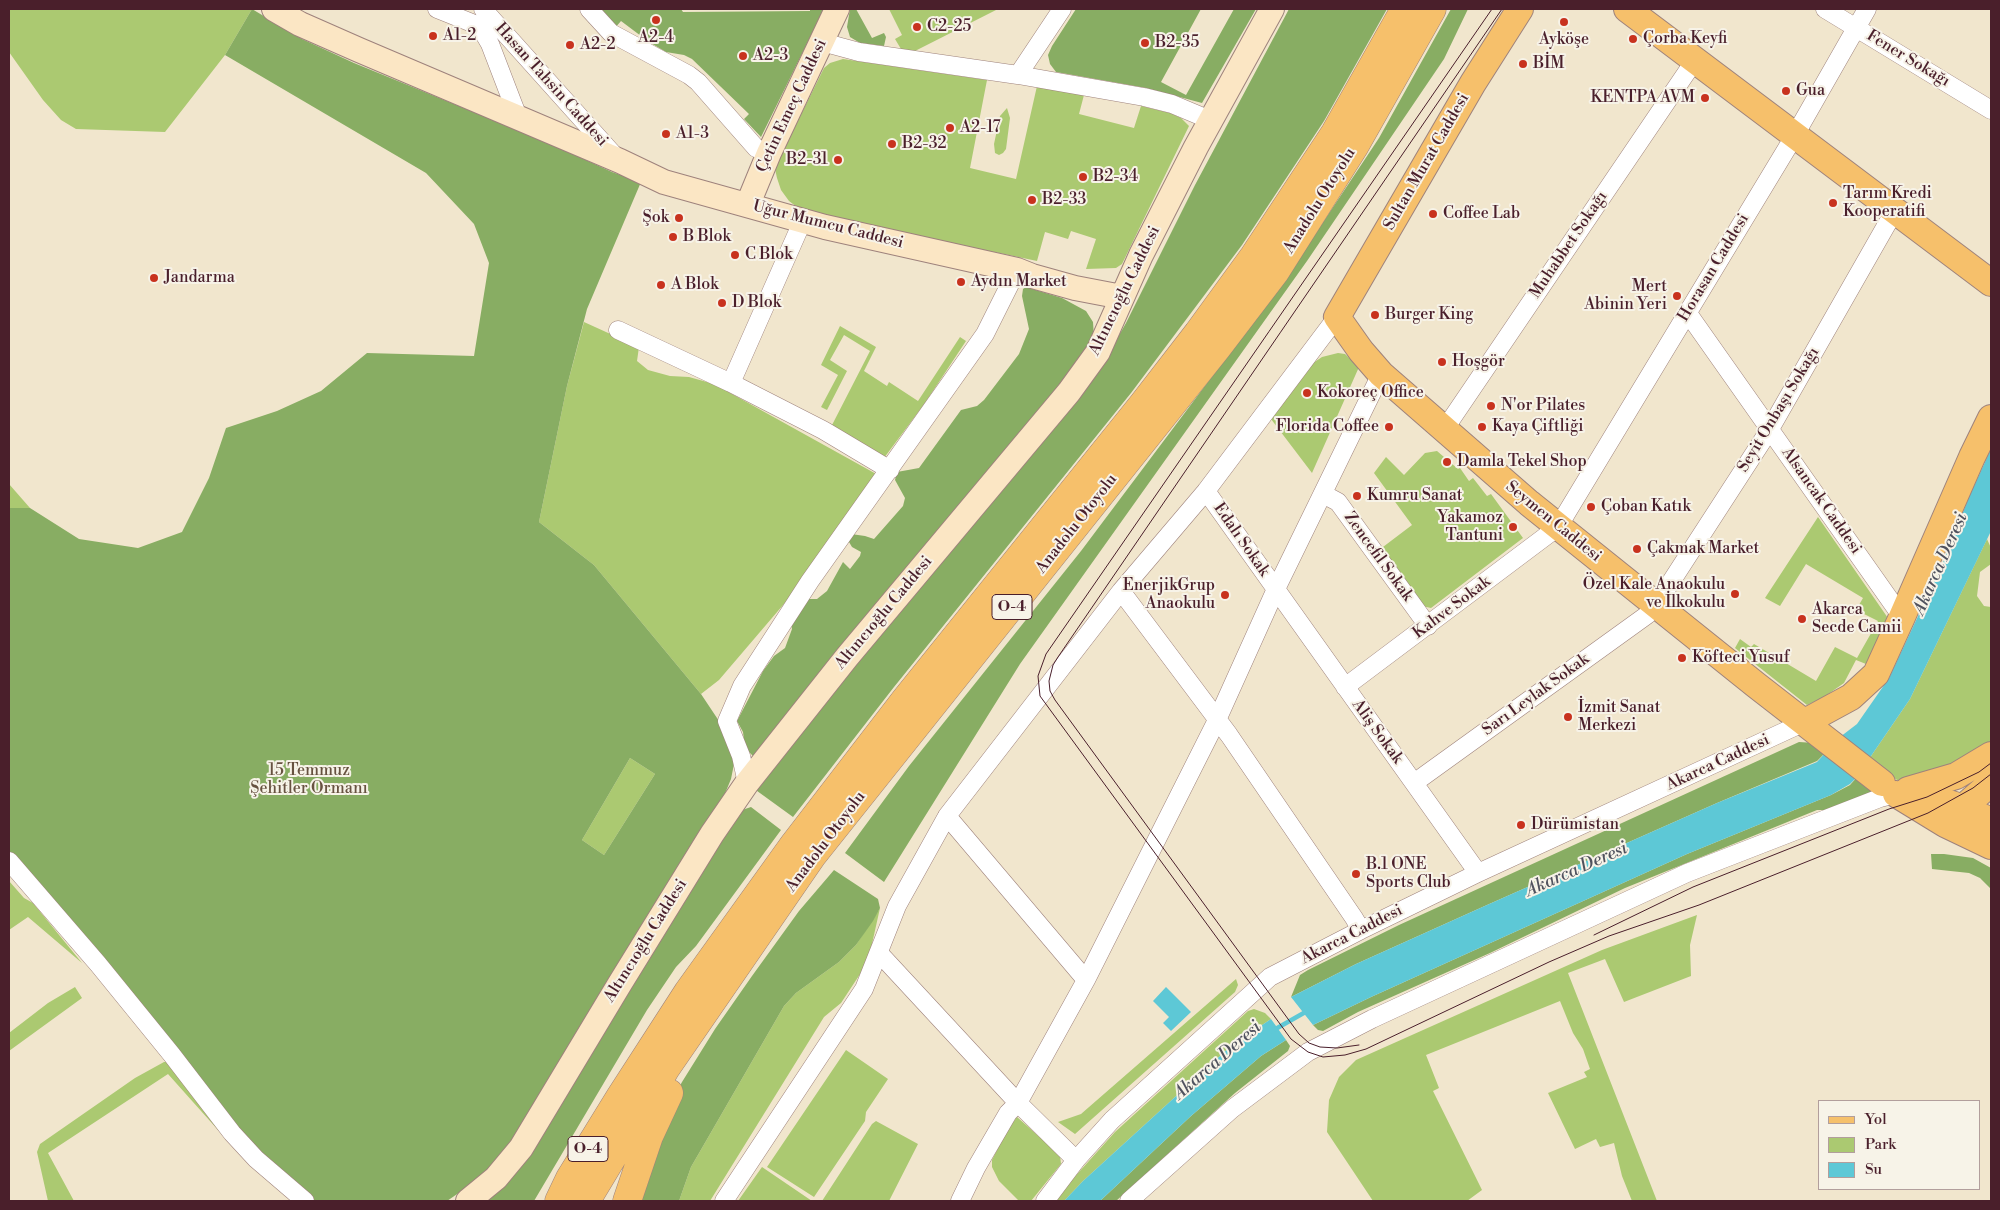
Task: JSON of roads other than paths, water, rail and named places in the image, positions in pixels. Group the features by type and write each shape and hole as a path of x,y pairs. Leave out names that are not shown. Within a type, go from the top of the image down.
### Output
{"highway":[{"name":"Anadolu Otoyolu","path":"562,1194 688,992 795,842 912,692 1143,404 1243,271 1335,133 1405,9"},
{"name":"Anadolu Otoyolu","path":"586,1201 666,1068 812,856 1217,348 1275,272 1354,147 1432,9"},
{"path":"627,1201 649,1136 666,1098 718,1014 734,968"}],"main road":[{"path":"1627,9 1991,283"},
{"name":"Sultan Murat Caddesi","path":"1337,317 1517,10"},
{"name":"Seymen Caddesi","path":"1337,317 1361,351 1381,374 1558,526 1813,729 1895,789 1954,816 1991,846"},
{"path":"1813,729 1864,687 1876,674 1991,418"},
{"path":"1895,789 1956,776 1991,755"},
{"path":"1954,816 1991,784"},
{"name":"Seymen Caddesi","path":"1954,816 1991,821"}],"street":[{"name":"Uğur Mumcu Caddesi","path":"274,9 300,24 620,161 664,182 826,227 1017,270"},
{"path":"437,9 472,24 483,32 490,44 518,117"},
{"name":"Hasan Tahsin Caddesi","path":"483,9 620,161"},
{"path":"590,9 611,33 689,75 698,82 756,148 769,153"},
{"name":"Çetin Emeç Caddesi","path":"748,204 769,153 837,9"},
{"path":"1018,75 1062,9"},
{"name":"Altıncıoğlu Caddesi","path":"468,1201 496,1178 521,1148 619,984 712,834 747,783 847,657 1068,392 1098,352 1145,247 1210,120 1272,9"},
{"name":"Fener Sokağı","path":"1825,9 1991,110"},
{"name":"Horasan Caddesi","path":"1558,526 1795,135 1867,9"},
{"path":"822,42 859,52 1018,75 1165,102 1210,120"},
{"name":"Muhabbet Sokağı","path":"1444,430 1695,60"},
{"path":"565,138 572,135 577,126 578,120 574,111"},
{"name":"Seyit Onbaşı Sokağı","path":"1656,605 1770,429 1895,210"},
{"path":"731,384 803,220"},
{"path":"1017,270 1034,269 1091,280 1125,291"},
{"path":"1017,270 1075,288 1125,291"},
{"path":"747,783 741,756 727,722 742,686 810,581 985,334 1017,270"},
{"path":"1075,288 1090,298 1098,309 1105,320 1107,333"},
{"name":"Alsancak Caddesi","path":"1687,312 1902,617"},
{"path":"724,1201 864,989 897,906 946,816 1121,591 1206,491 1337,317"},
{"path":"618,330 823,430 890,470"},
{"path":"960,1201 976,1168 1004,1121 1018,1103 1086,980 1216,720 1276,589 1381,374"},
{"name":"Edalı Sokak","path":"1206,491 1276,589"},
{"name":"Zencefil Sokak","path":"1323,494 1338,502 1428,626"},
{"name":"Kahve Sokak","path":"1345,688 1558,526"},
{"name":"Aliş Sokak","path":"1276,589 1478,873"},
{"path":"1121,591 1216,720 1361,930"},
{"name":"Sarı Leylak Sokak","path":"1414,783 1647,616 1656,605"},
{"name":"Akarca Caddesi","path":"1045,1201 1076,1160 1112,1120 1270,977 1478,873 1813,729"},
{"path":"1129,1201 1232,1109 1305,1054 1372,1019 1686,873 1880,798 1895,789"},
{"path":"946,816 1086,980"},
{"path":"9,861 98,964 232,1133 256,1159 305,1201"},
{"path":"879,953 1018,1103 1076,1160"}],"water":[{"path":"1991,449 1991,531 1910,699 1869,759 1840,737 1857,724 1889,678 1942,565 1969,497"},
{"path":"1826,752 1858,776 1850,784 1831,795 1687,854 1313,1025 1291,997 1356,964 1487,905 1717,803 1817,762"},
{"path":"1166,987 1191,1012 1171,1031 1163,1023 1169,1017 1153,1001"},
{"path":"1271,1019 1286,1040 1261,1056 1191,1116 1100,1201 1064,1201 1083,1181 1231,1046"}],"waterway":[{"name":"Akarca Deresi","path":"1272,1031 1309,1010"}],"tram line":[{"path":"1492,9 1046,654 1038,676 1040,696 1291,1039 1308,1052 1323,1057 1345,1055 1366,1049 1549,962 1609,936 1699,905 1928,813 1973,788 1991,774"},
{"path":"1359,1045 1337,1048 1320,1047 1309,1043 1299,1034 1055,700 1050,691 1049,681 1053,665 1058,657 1502,9"},
{"path":"1594,935 1693,887 1889,809 1927,797 1979,772 1991,763"}],"place":[{"name":"A2-4","path":"656,20"},
{"name":"Ayköşe","path":"1564,22"},
{"name":"C2-25","path":"917,27"},
{"name":"A1-2","path":"433,36"},
{"name":"Çorba Keyfi","path":"1633,39"},
{"name":"B2-35","path":"1145,43"},
{"name":"A2-2","path":"570,45"},
{"name":"A2-3","path":"743,56"},
{"name":"BİM","path":"1523,64"},
{"name":"Gua","path":"1786,91"},
{"name":"KENTPA AVM","path":"1705,98"},
{"name":"A2-17","path":"950,128"},
{"name":"A1-3","path":"666,134"},
{"name":"B2-32","path":"892,144"},
{"name":"B2-31","path":"838,160"},
{"name":"B2-34","path":"1083,177"},
{"name":"B2-33","path":"1032,200"},
{"name":"Tarım Kredi Kooperatifi","path":"1833,203"},
{"name":"Coffee Lab","path":"1433,214"},
{"name":"Şok","path":"679,218"},
{"name":"B Blok","path":"673,237"},
{"name":"C Blok","path":"735,255"},
{"name":"Jandarma","path":"154,278"},
{"name":"Aydın Market","path":"961,282"},
{"name":"A Blok","path":"661,285"},
{"name":"Mert Abinin Yeri","path":"1677,296"},
{"name":"D Blok","path":"722,303"},
{"name":"Burger King","path":"1375,315"},
{"name":"Hoşgör","path":"1442,362"},
{"name":"Kokoreç Office","path":"1307,393"},
{"name":"N'or Pilates","path":"1491,406"},
{"name":"Florida Coffee","path":"1389,427"},
{"name":"Kaya Çiftliği","path":"1482,427"},
{"name":"Damla Tekel Shop","path":"1447,462"},
{"name":"Kumru Sanat","path":"1357,496"},
{"name":"Çoban Katık","path":"1591,507"},
{"name":"Yakamoz Tantuni","path":"1513,527"},
{"name":"Çakmak Market","path":"1637,549"},
{"name":"Özel Kale Anaokulu ve İlkokulu","path":"1735,594"},
{"name":"EnerjikGrup Anaokulu","path":"1225,595"},
{"name":"Akarca Secde Camii","path":"1802,619"},
{"name":"Köfteci Yusuf","path":"1682,658"},
{"name":"İzmit Sanat Merkezi","path":"1568,717"},
{"name":"Dürümistan","path":"1521,825"},
{"name":"B.1 ONE Sports Club","path":"1356,874"}],"park label":[{"name":"15 Temmuz Şehitler Ormanı","path":"309,780"}]}
